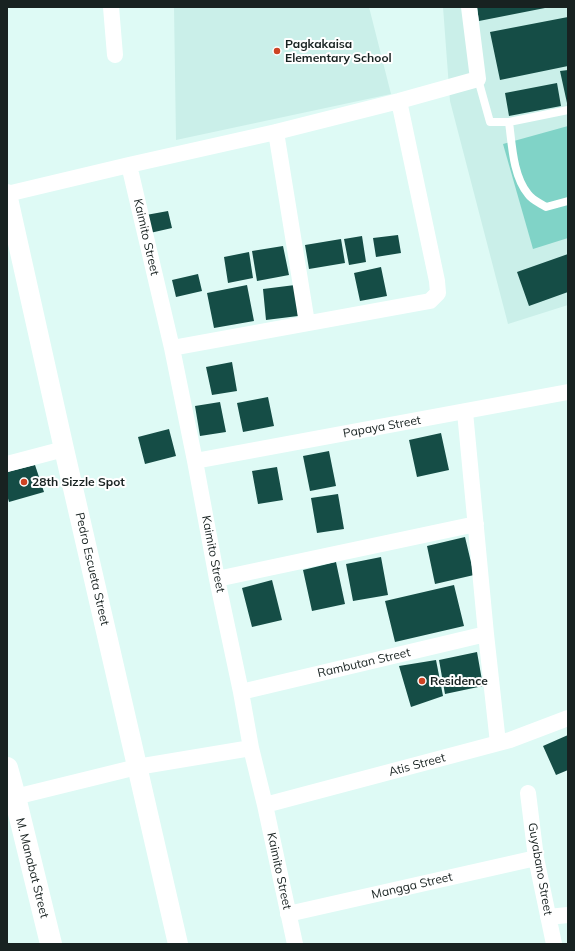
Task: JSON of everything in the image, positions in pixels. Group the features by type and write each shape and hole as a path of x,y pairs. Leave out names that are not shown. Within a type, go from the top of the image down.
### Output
{"main road":[{"name":"M. Manabat Street","path":"7,768 51,944"}],"street":[{"path":"111,7 115,55"},
{"path":"7,194 276,132 399,101 478,79 469,7"},
{"path":"172,348 430,301 438,294 437,281 399,101"},
{"path":"276,132 307,323"},
{"name":"Kaimito Street","path":"128,165 172,348 251,748 295,944"},
{"name":"Pedro Escueta Street","path":"7,194 178,944"},
{"name":"Papaya Street","path":"195,461 568,392"},
{"path":"465,412 498,743"},
{"path":"7,464 64,449"},
{"path":"217,579 476,524"},
{"name":"Rambutan Street","path":"241,692 486,634"},
{"name":"Atis Street","path":"265,805 510,740 568,718"},
{"path":"15,797 137,768 251,748"},
{"name":"Guyabano Street","path":"528,793 536,858 554,944"},
{"name":"Mangga Street","path":"288,914 536,858"},
{"path":"548,917 568,915"}],"lane":[{"path":"478,79 490,122 509,122 568,110"},
{"path":"509,122 519,180 528,195 546,207 568,201"}],"shaded area":[{"name":"Pagkakaisa Elementary School","path":"174,7 369,7 391,94 176,140"},
{"path":"443,7 568,7 568,305 508,324 450,101"}],"green space":[{"path":"568,126 568,238 533,249 503,144"}],"building":[{"path":"477,7 545,7 545,8 479,21"},
{"path":"568,17 568,66 500,80 490,32"},
{"path":"568,70 568,103 567,103 560,71"},
{"path":"557,83 561,106 509,116 505,93"},
{"path":"168,211 172,228 150,233 146,215"},
{"path":"398,235 401,253 376,257 373,238"},
{"path":"362,236 366,262 349,265 344,239"},
{"path":"341,239 345,263 309,269 305,245"},
{"path":"283,246 289,275 257,281 252,251"},
{"path":"249,252 253,278 228,283 224,257"},
{"path":"568,254 568,292 529,306 517,272"},
{"path":"381,267 387,296 360,301 354,273"},
{"path":"198,274 202,291 176,297 172,280"},
{"path":"247,285 254,321 214,328 207,293"},
{"path":"295,285 298,316 266,320 263,289"},
{"path":"232,362 237,391 212,395 206,367"},
{"path":"268,397 274,426 243,432 237,403"},
{"path":"220,402 226,432 200,436 195,406"},
{"path":"169,429 176,456 145,464 138,437"},
{"path":"441,433 449,470 417,477 409,440"},
{"path":"329,451 336,486 310,491 303,456"},
{"name":"28th Sizzle Spot","path":"35,465 44,492 9,502 7,495 7,472"},
{"path":"277,467 283,500 258,504 252,471"},
{"path":"338,494 344,529 317,533 311,498"},
{"path":"465,537 474,575 435,584 427,546"},
{"path":"381,557 388,595 353,601 346,564"},
{"path":"336,562 345,604 312,611 303,570"},
{"path":"272,580 282,620 252,627 242,588"},
{"path":"454,585 464,626 395,642 385,601"},
{"path":"477,652 483,686 445,694 439,660"},
{"name":"Residence","path":"436,660 443,696 411,707 399,666"},
{"path":"568,735 568,770 556,775 543,746"}],"place":[{"name":"Pagkakaisa Elementary School","path":"277,51"},
{"name":"28th Sizzle Spot","path":"24,482"},
{"name":"Residence","path":"422,681"}]}
